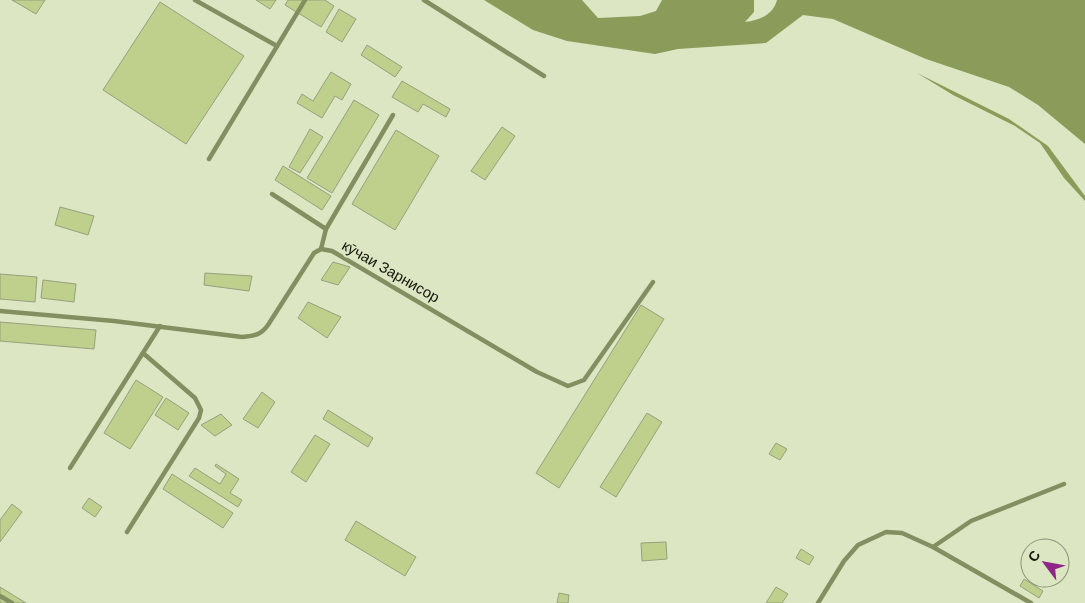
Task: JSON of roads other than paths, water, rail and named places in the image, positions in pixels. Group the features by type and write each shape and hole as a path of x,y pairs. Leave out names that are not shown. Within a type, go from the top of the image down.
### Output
{"lane":[{"path":"195,0 277,46"},
{"path":"209,160 305,0"},
{"path":"424,0 544,76"},
{"path":"321,249 326,229 393,115"},
{"path":"272,194 326,229"},
{"name":"кӯчаи Зарнисор","path":"0,311 160,326 242,337 255,336 268,326 307,261 314,253 321,249 332,250 537,372 568,386 584,380 653,282"},
{"path":"70,468 160,326"},
{"path":"127,532 199,418 201,410 195,398 143,353"},
{"path":"933,547 971,521 1064,484"},
{"path":"818,603 844,561 858,545 886,532 902,532 933,547 1030,603"},
{"path":"0,596 12,603"}]}
